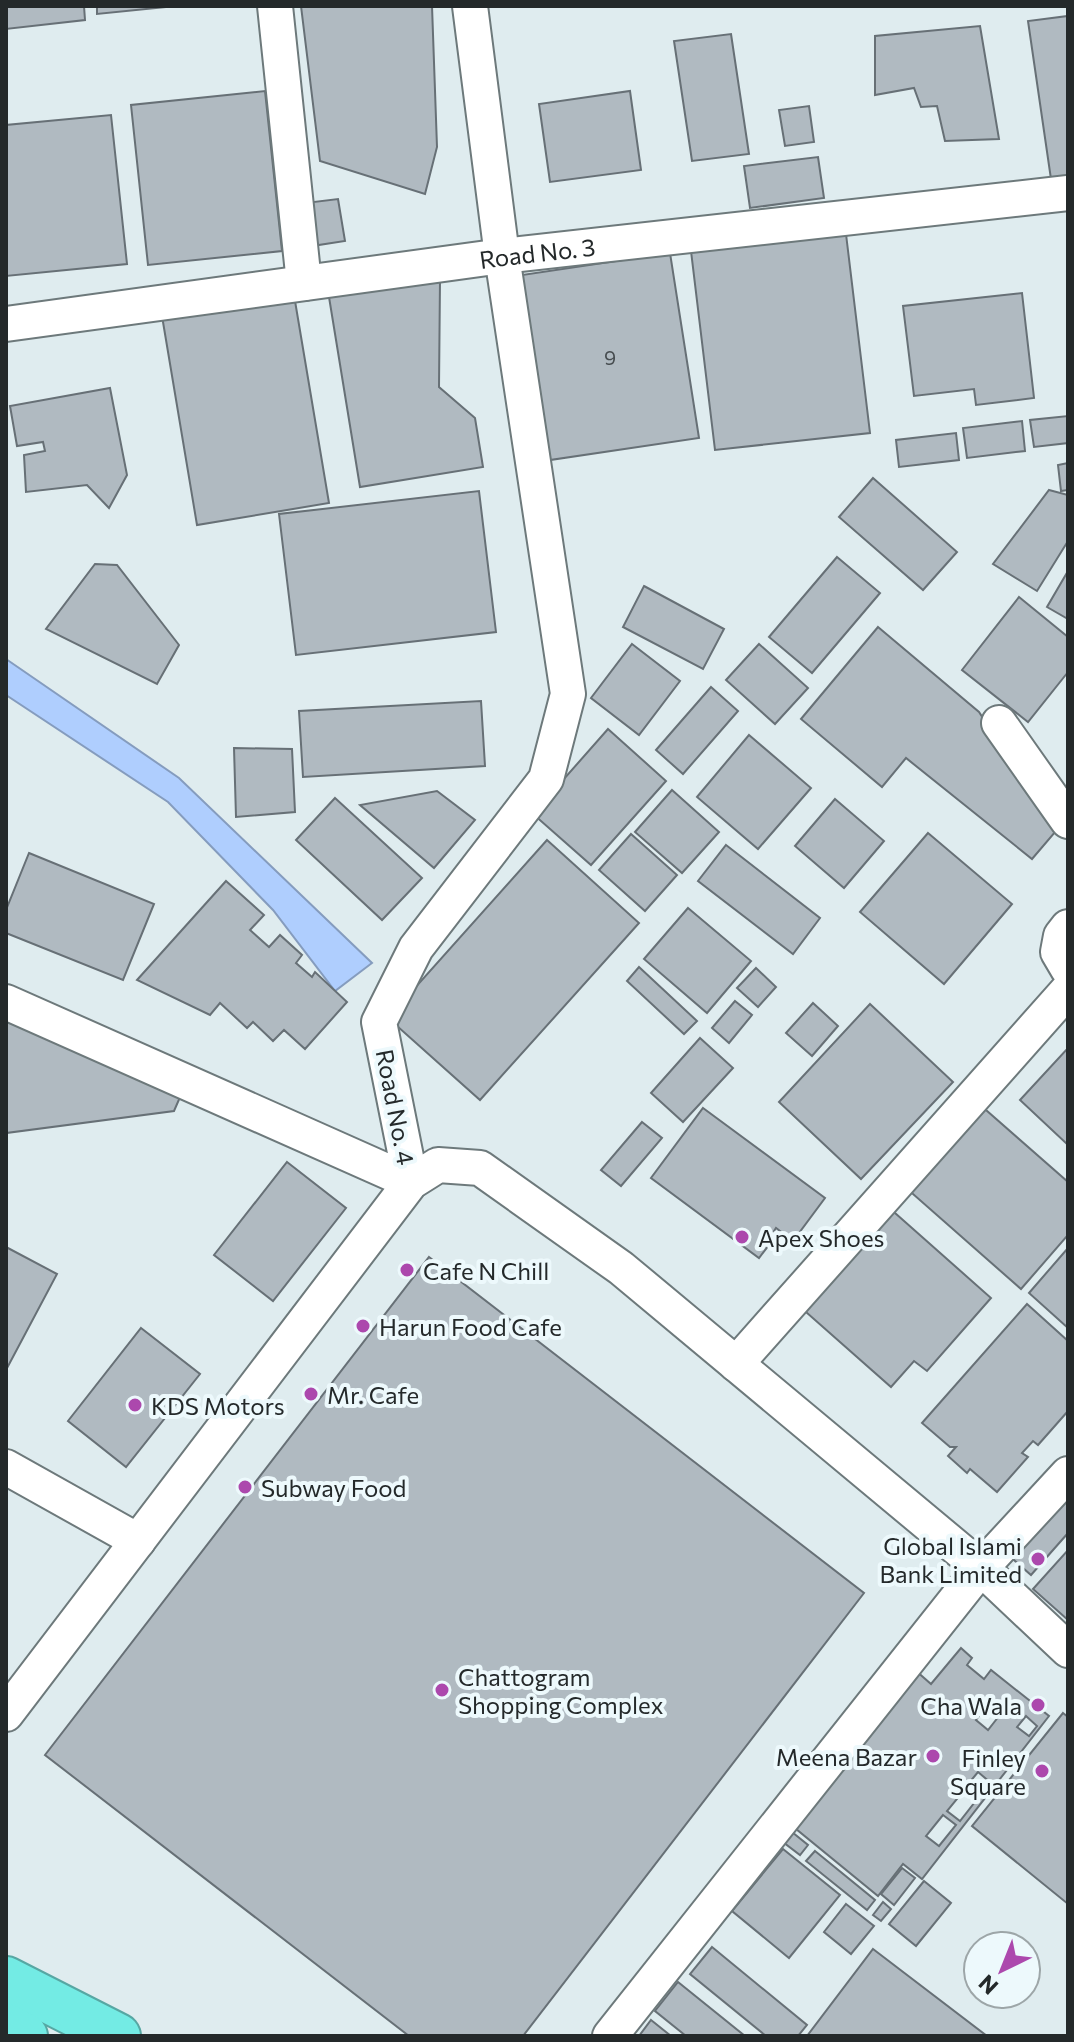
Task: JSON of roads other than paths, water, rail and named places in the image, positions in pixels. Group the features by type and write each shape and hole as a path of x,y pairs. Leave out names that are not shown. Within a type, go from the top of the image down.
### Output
{"highway":[{"path":"6,1979 118,2036"},
{"path":"6,1998 75,2036"},
{"path":"6,2026 25,2036"}],"street":[{"path":"275,6 304,283"},
{"path":"470,6 502,256"},
{"name":"Road No. 3","path":"6,324 502,256 1068,193"},
{"name":"Road No. 4","path":"411,1182 379,1022 416,948 546,779 568,694 502,256"},
{"path":"999,723 1068,821"},
{"path":"1068,927 1061,936 1058,952 1068,969"},
{"path":"736,1364 1068,990"},
{"name":"Road No. 4","path":"6,1002 411,1182"},
{"path":"6,1714 411,1182 438,1165 480,1168 621,1268 981,1568 1068,1650"},
{"path":"6,1467 138,1541"},
{"path":"610,2036 981,1568 1068,1474"}],"water":[{"path":"6,659 179,778 372,963 335,991 273,910 168,802 6,695"}],"place":[{"name":"Apex Shoes","path":"742,1237"},
{"name":"Cafe N Chill","path":"407,1270"},
{"name":"Harun Food Cafe","path":"363,1326"},
{"name":"Mr. Cafe","path":"311,1394"},
{"name":"KDS Motors","path":"135,1405"},
{"name":"Subway Food","path":"245,1487"},
{"name":"Global Islami Bank Limited","path":"1038,1559"},
{"name":"Chattogram Shopping Complex","path":"442,1690"},
{"name":"Cha Wala","path":"1038,1705"},
{"name":"Meena Bazar","path":"933,1756"},
{"name":"Finley Square","path":"1042,1771"}]}
